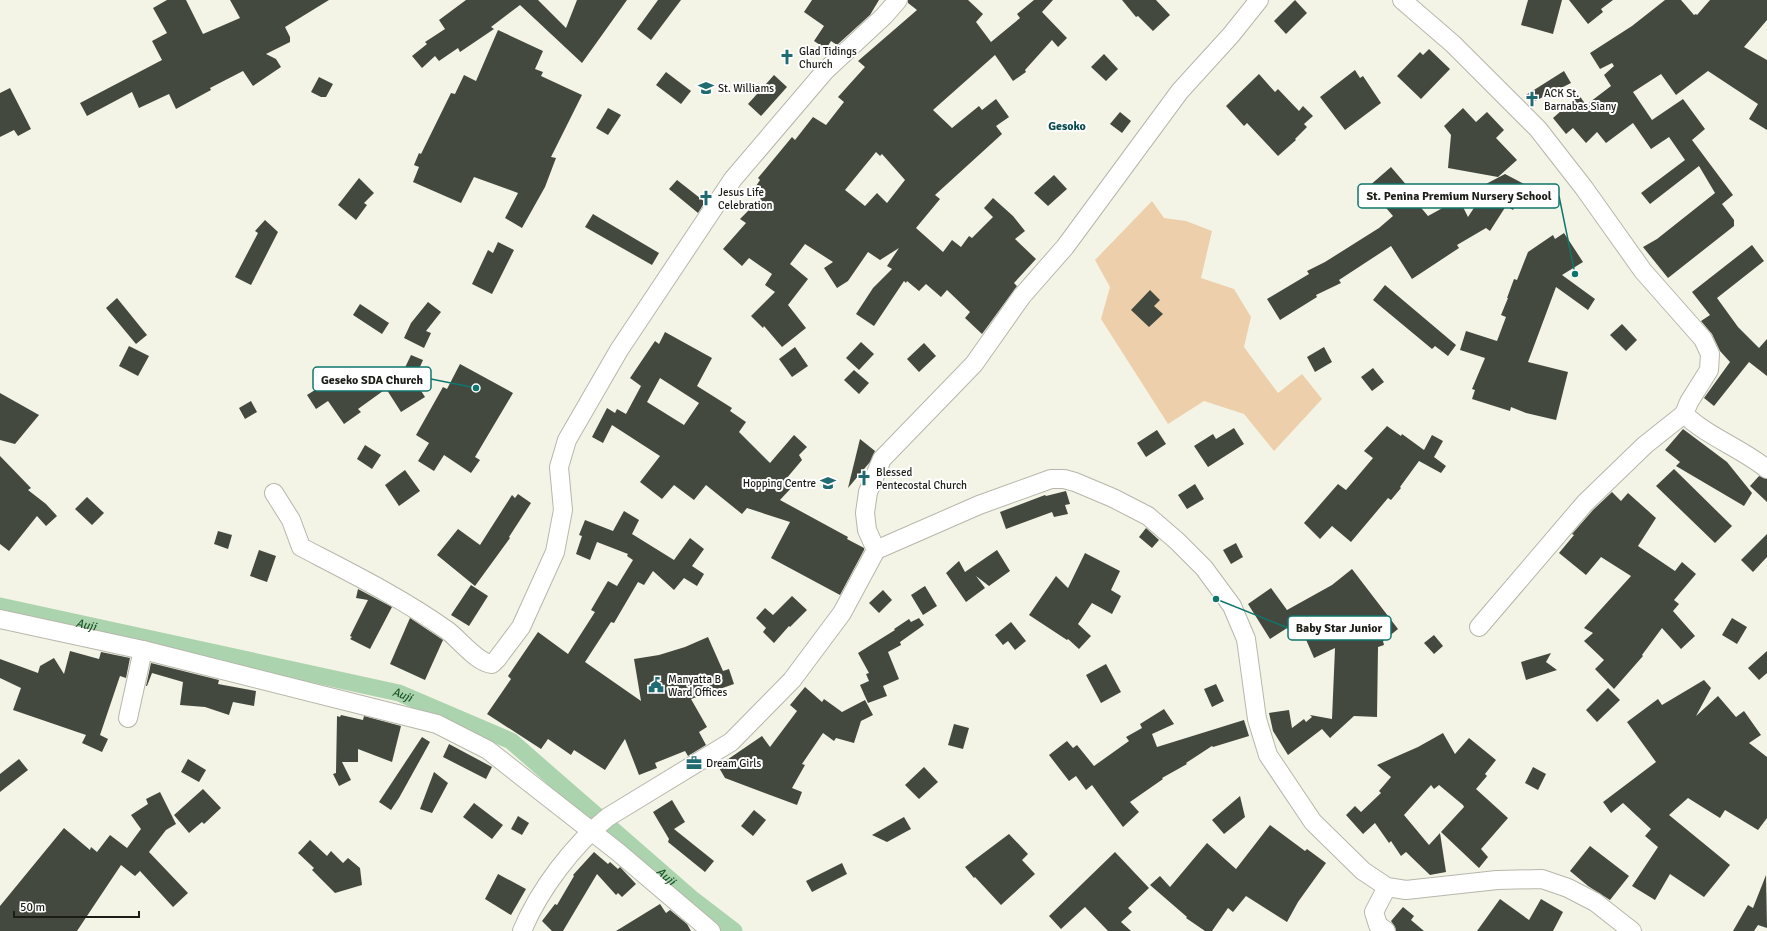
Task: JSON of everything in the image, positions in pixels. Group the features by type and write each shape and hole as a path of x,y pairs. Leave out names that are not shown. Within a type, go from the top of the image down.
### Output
{"street":[{"path":"274,493 291,520 301,547 385,591 449,632 478,658 486,663 492,664 521,627 554,552 563,510 559,467 567,440 619,350 733,179 825,71 884,16 898,0"},
{"path":"876,550 867,530 864,513 868,492 882,460 974,364 1022,296 1065,247 1180,91 1231,35 1259,0"},
{"path":"1402,0 1453,44 1538,129 1584,188 1643,271 1703,339 1710,354 1709,370 1689,402 1684,414 1645,445 1585,503 1479,627"},
{"path":"1684,414 1696,425 1757,461 1767,469"},
{"path":"522,931 548,881 592,830 608,817 731,742 792,680 842,613 876,550 979,505 1051,479 1064,479 1076,482 1113,498 1148,516 1177,541 1204,568 1232,606 1246,639 1257,719 1268,755 1313,822 1363,871 1387,887 1406,890 1497,880 1542,879 1568,888 1595,902 1632,931"},
{"path":"0,619 143,650 437,724 488,750 592,830 711,931"},
{"path":"128,718 143,650"},
{"path":"1386,931 1378,925 1374,912 1387,887"}],"shaded area":[{"path":"1152,201 1164,218 1186,221 1212,231 1201,278 1234,289 1251,317 1244,347 1278,393 1302,374 1322,399 1274,451 1244,414 1204,401 1168,424 1101,319 1110,287 1095,260"}],"building":[{"path":"167,0 186,0 203,34 240,18 230,0 329,0 285,27 290,37 290,42 266,54 276,59 281,67 253,86 243,71 210,88 211,90 176,109 169,94 139,108 132,92 87,116 80,103 162,60 152,41 167,33 153,8"},
{"path":"466,0 538,0 566,28 577,0 627,0 582,63 520,5 491,27 494,29 460,52 458,48 439,61 435,56 422,68 412,56 427,44 425,42 445,29 439,20"},
{"path":"658,0 681,0 651,40 637,29"},
{"path":"812,0 879,0 870,15 837,45 831,41 826,49 814,41 824,26 804,12"},
{"path":"908,0 968,0 983,14 976,22 991,42 1020,18 1017,14 1034,0 1053,0 1042,12 1067,38 1058,47 1052,40 1025,70 1026,72 1013,81 995,55 933,110 952,128 979,106 982,110 996,99 1009,117 996,126 1002,134 935,195 940,199 916,228 943,252 952,240 961,247 969,236 972,238 993,217 984,208 993,198 1013,216 1025,231 1015,239 1036,259 1014,283 1017,286 982,334 965,318 970,312 947,290 941,297 926,284 919,291 907,281 906,283 904,281 874,326 856,314 873,288 892,269 887,266 899,248 880,260 868,252 848,281 837,288 824,268 833,262 805,244 790,264 808,279 788,305 806,328 782,347 764,326 763,328 751,316 775,292 765,285 772,274 749,258 742,266 723,249 746,223 740,219 763,196 754,189 760,180 758,178 792,137 795,140 813,117 826,125 844,102 838,97 865,67 858,61 917,10 908,3","holes":["876,152 880,156 882,154 905,180 887,203 877,193 865,206 845,190"]},
{"path":"1122,0 1156,0 1170,15 1153,31 1138,16 1136,17"},
{"path":"1295,0 1307,13 1286,34 1274,21"},
{"path":"1528,0 1562,0 1553,34 1521,25"},
{"path":"1569,0 1613,0 1601,9 1603,12 1588,24"},
{"path":"1665,0 1681,0 1694,15 1697,15 1710,0 1767,0 1767,20 1744,47 1767,60 1767,130 1749,119 1758,104 1708,71 1676,95 1661,74 1633,92 1652,120 1683,99 1705,129 1692,140 1733,195 1722,204 1734,220 1734,226 1668,278 1643,247 1657,239 1715,193 1699,166 1650,204 1641,193 1685,160 1669,137 1651,149 1633,123 1606,143 1597,132 1586,143 1573,128 1566,134 1553,118 1579,95 1586,105 1611,86 1604,75 1614,66 1612,63 1600,69 1590,53 1632,26"},
{"path":"498,30 543,51 535,69 543,72 541,76 582,95 551,157 556,158 545,187 522,228 505,218 518,193 474,177 461,203 413,182 419,167 414,165 419,153 421,154 451,93 455,94 464,75 476,81"},
{"path":"1429,49 1450,69 1421,99 1397,76 1420,52 1423,55"},
{"path":"1104,54 1118,69 1106,81 1091,67"},
{"path":"1355,70 1360,78 1363,76 1381,103 1345,130 1320,97"},
{"path":"1564,71 1571,83 1531,103 1526,95"},
{"path":"666,72 691,91 681,104 656,85"},
{"path":"1259,74 1275,92 1278,89 1299,111 1303,106 1313,116 1304,124 1307,127 1295,139 1296,140 1278,156 1247,123 1244,126 1226,106"},
{"path":"774,75 787,87 761,116 748,104"},
{"path":"319,77 333,84 326,97 321,97 311,92"},
{"path":"10,88 31,129 18,136 14,130 0,137 0,93"},
{"path":"608,108 621,115 608,135 596,128"},
{"path":"1463,108 1476,122 1487,112 1504,130 1496,138 1517,160 1498,177 1448,168 1451,135 1444,126"},
{"path":"1120,112 1131,121 1122,133 1110,124"},
{"path":"1391,167 1415,195 1412,197 1428,216 1459,199 1468,217 1487,188 1484,185 1505,174 1526,185 1513,210 1506,206 1490,231 1486,228 1457,245 1459,248 1412,279 1391,246 1339,280 1341,283 1316,295 1317,297 1280,320 1267,299 1309,274 1307,271 1325,262 1379,228 1393,216 1368,187"},
{"path":"1054,175 1067,189 1048,206 1034,193"},
{"path":"359,178 374,193 364,203 367,205 356,220 338,205"},
{"path":"677,180 705,202 698,213 669,189"},
{"path":"593,214 659,253 652,265 585,227"},
{"path":"265,220 278,232 251,285 235,277 258,233 255,231"},
{"path":"1564,233 1583,262 1562,275 1595,299 1588,310 1556,287 1528,362 1568,372 1556,420 1526,413 1511,407 1510,411 1472,399 1475,390 1472,389 1485,358 1460,350 1466,331 1497,341 1506,317 1501,315 1514,279 1517,280 1528,252 1553,235 1555,239"},
{"path":"498,242 514,250 492,294 472,284 488,250 493,253"},
{"path":"1752,245 1764,261 1717,298 1738,327 1759,348 1767,339 1767,376 1749,362 1714,406 1704,398 1730,362 1720,351 1712,334 1701,321 1710,315 1692,292"},
{"path":"1385,285 1456,345 1448,356 1435,346 1432,349 1373,300"},
{"path":"1150,290 1160,300 1154,306 1163,314 1149,327 1131,310"},
{"path":"117,298 147,335 136,344 106,308"},
{"path":"428,302 441,312 426,331 431,333 424,348 404,338 411,323"},
{"path":"360,304 389,323 382,334 353,315"},
{"path":"1622,324 1637,340 1626,351 1610,335"},
{"path":"665,332 712,358 697,386 732,408 730,411 746,422 739,432 770,463 794,435 807,447 799,455 802,460 786,479 793,486 780,500 848,537 847,539 864,548 840,595 771,558 790,522 747,508 742,514 706,485 694,500 674,485 662,499 640,482 660,456 612,425 603,443 592,437 607,408 615,413 617,409 626,414 641,386 630,378 655,341 659,344","holes":["660,378 699,403 684,425 647,402"]},
{"path":"861,342 874,354 859,370 846,358"},
{"path":"924,343 936,356 919,372 907,359"},
{"path":"129,346 149,356 138,376 119,366"},
{"path":"795,347 808,366 792,377 779,359"},
{"path":"1324,347 1332,362 1315,372 1307,357"},
{"path":"411,355 423,360 414,380 425,397 401,412 385,387 401,376"},
{"path":"460,364 513,393 475,457 480,460 471,473 444,455 434,471 418,461 429,443 416,435 443,387 447,389"},
{"path":"1373,368 1384,382 1372,391 1361,377"},
{"path":"854,370 869,383 859,394 844,380"},
{"path":"371,374 383,391 358,409 361,412 344,424 328,401 316,409 307,395 337,376 347,391"},
{"path":"0,393 39,415 15,444 0,440"},
{"path":"251,401 257,412 245,419 239,408"},
{"path":"1387,426 1401,436 1402,434 1424,450 1432,435 1443,441 1434,457 1446,466 1441,473 1419,461 1391,500 1388,498 1351,542 1332,526 1320,539 1304,523 1338,484 1346,490 1373,458 1364,451"},
{"path":"1234,428 1244,444 1208,467 1194,446 1213,434 1216,439"},
{"path":"1683,429 1727,462 1752,493 1744,506 1676,466 1680,462 1665,450"},
{"path":"1157,430 1166,444 1146,457 1137,443"},
{"path":"860,439 875,451 870,462 848,488"},
{"path":"365,445 381,455 372,469 357,459"},
{"path":"0,456 31,488 28,490 46,504 57,516 46,526 37,516 9,551 0,544"},
{"path":"1674,469 1732,526 1715,543 1656,486"},
{"path":"405,470 420,491 399,506 385,485"},
{"path":"1759,476 1767,479 1767,502 1750,486"},
{"path":"1195,484 1204,499 1187,509 1178,495"},
{"path":"1066,491 1070,504 1065,505 1068,514 1054,517 1052,512 1006,529 1000,512 1045,495"},
{"path":"1612,492 1621,501 1628,493 1656,518 1638,546 1675,571 1682,562 1696,574 1674,600 1679,604 1673,611 1695,636 1681,649 1662,628 1642,655 1643,656 1614,689 1595,669 1604,660 1584,641 1593,633 1584,628 1631,576 1601,557 1586,575 1559,553 1574,535 1572,534 1593,510"},
{"path":"518,494 531,503 509,537 510,538 475,586 437,555 458,529 480,545 512,495 515,498"},
{"path":"87,497 104,513 92,525 75,509"},
{"path":"624,511 639,520 632,534 674,560 690,538 704,549 692,566 704,574 697,586 684,578 674,590 653,571 644,585 638,582 614,623 611,622 585,662 641,701 634,659 659,655 685,647 708,637 723,671 729,669 734,684 691,699 707,727 699,732 706,745 688,756 685,751 655,763 657,768 639,775 625,739 605,770 574,750 571,755 548,739 541,749 487,714 511,679 508,676 538,632 568,654 595,612 591,610 608,581 617,586 633,560 627,556 628,554 597,542 590,560 576,554 582,536 579,535 585,520 613,531"},
{"path":"1146,528 1159,540 1152,548 1139,537"},
{"path":"218,531 232,535 228,549 214,544"},
{"path":"1767,534 1767,557 1753,572 1741,560"},
{"path":"1236,543 1243,557 1231,564 1223,550"},
{"path":"259,550 276,556 267,582 250,576"},
{"path":"997,550 1010,571 989,586 976,576 985,588 966,602 946,573 959,561 965,572"},
{"path":"1085,553 1120,571 1111,590 1121,596 1112,614 1092,603 1078,624 1091,636 1079,649 1068,639 1067,640 1029,615 1056,576 1068,588"},
{"path":"1352,569 1398,629 1383,641 1384,645 1378,647 1377,717 1354,716 1330,738 1322,729 1288,755 1273,731 1269,713 1289,710 1292,728 1304,719 1306,722 1312,717 1310,715 1332,719 1335,648 1314,658 1298,621 1270,639 1248,604 1271,588 1287,610 1332,585"},
{"path":"471,585 488,596 469,626 451,615"},
{"path":"925,586 937,606 923,615 911,595"},
{"path":"358,589 392,607 370,649 350,639 352,637 350,636 368,600 356,598"},
{"path":"883,590 892,600 879,613 869,603"},
{"path":"792,596 807,610 790,627 789,626 774,643 763,632 766,628 756,618 765,608 773,615"},
{"path":"410,618 443,640 425,680 390,664"},
{"path":"919,618 924,625 900,642 901,645 888,652 899,679 883,686 887,696 868,703 860,685 869,681 866,674 869,673 858,653 895,630 894,629 909,619 911,622"},
{"path":"1732,618 1747,627 1737,644 1722,635"},
{"path":"1011,622 1026,641 1015,650 1008,641 1003,645 995,635"},
{"path":"1434,635 1443,646 1434,654 1424,643"},
{"path":"70,651 99,659 101,652 130,658 126,678 120,676 100,735 108,739 102,752 82,743 86,735 13,710 21,688 0,678 0,659 38,673 40,666 54,658 64,674"},
{"path":"1767,651 1767,673 1759,680 1748,668"},
{"path":"1551,653 1546,662 1557,670 1526,680 1521,662"},
{"path":"151,663 219,680 218,684 256,691 254,706 233,702 229,715 205,707 180,705 183,682 152,673 146,686"},
{"path":"1106,664 1121,692 1101,703 1086,675"},
{"path":"1704,680 1711,688 1696,716 1718,696 1736,717 1744,711 1761,735 1749,743 1767,757 1767,818 1758,830 1725,810 1720,818 1688,798 1669,815 1730,865 1704,897 1670,874 1655,900 1632,886 1658,847 1645,836 1651,829 1623,803 1611,813 1603,802 1656,762 1627,722 1658,699 1662,705"},
{"path":"1216,684 1224,701 1212,707 1204,689"},
{"path":"805,687 822,702 824,699 842,712 865,700 873,715 861,721 854,743 836,738 834,741 823,733 802,764 805,765 792,788 802,792 797,805 725,778 718,766 762,736 770,747 797,711 790,705"},
{"path":"1608,688 1620,700 1597,722 1586,710"},
{"path":"1164,709 1174,724 1152,734 1157,747 1244,720 1249,736 1213,747 1212,746 1186,763 1187,764 1162,778 1163,779 1130,802 1139,812 1123,827 1092,785 1086,790 1076,776 1069,781 1049,755 1067,741 1073,748 1077,745 1094,766 1129,741 1126,737 1142,728 1140,724"},
{"path":"341,715 363,720 364,716 401,726 392,762 358,749 358,762 342,762 351,780 339,786 333,774 336,773 337,716 340,717"},
{"path":"954,724 969,728 963,749 948,745"},
{"path":"1443,733 1455,754 1469,738 1496,760 1485,774 1487,776 1476,789 1508,818 1481,849 1488,857 1479,868 1441,832 1464,807 1463,805 1439,785 1434,789 1431,785 1404,815 1429,845 1440,833 1446,872 1430,875 1406,852 1401,856 1391,841 1389,843 1375,823 1363,834 1346,815 1355,806 1361,812 1381,793 1379,791 1391,777 1377,765 1418,747"},
{"path":"422,737 430,742 391,810 379,802"},
{"path":"449,744 492,767 486,779 443,757"},
{"path":"19,759 28,770 0,792 0,774"},
{"path":"188,759 206,770 199,782 181,772"},
{"path":"924,767 938,782 919,799 905,785"},
{"path":"1533,767 1546,774 1538,790 1525,783"},
{"path":"434,772 448,783 432,813 420,809"},
{"path":"203,789 221,808 204,824 202,822 189,833 174,815"},
{"path":"160,792 176,824 166,830 149,852 188,893 173,907 140,871 135,876 121,865 77,931 0,931 0,906 64,828 90,850 91,847 97,852 110,835 127,848 141,829 131,815 148,804 146,799"},
{"path":"1240,796 1245,817 1224,834 1212,820"},
{"path":"672,800 685,822 674,829 714,861 705,872 668,842 669,839 653,812"},
{"path":"474,803 503,825 492,839 463,817"},
{"path":"754,810 766,820 753,836 741,826"},
{"path":"518,816 529,823 522,835 511,829"},
{"path":"904,817 911,829 887,842 872,835"},
{"path":"1270,825 1305,851 1307,849 1326,863 1298,902 1287,922 1246,896 1233,912 1228,908 1212,931 1205,931 1186,918 1187,917 1150,885 1160,876 1170,887 1207,843 1236,869"},
{"path":"1009,834 1028,854 1022,860 1035,874 1001,905 965,867"},
{"path":"310,840 327,856 331,851 343,863 348,858 360,868 362,885 335,893 312,870 314,868 298,853"},
{"path":"1590,846 1629,876 1610,900 1588,886 1570,871"},
{"path":"594,852 608,864 610,862 618,869 620,867 636,884 622,897 618,893 616,895 597,874 563,931 552,931 542,921 555,904 557,905 574,876 573,875"},
{"path":"1115,852 1149,888 1128,908 1132,912 1121,922 1131,931 1108,931 1085,907 1061,929 1049,916"},
{"path":"842,863 847,874 812,892 806,881"},
{"path":"498,874 526,889 511,915 485,899"},
{"path":"1766,875 1767,928 1758,925 1754,931 1733,931 1748,905 1753,908"},
{"path":"1500,899 1529,920 1541,899 1563,912 1553,931 1477,931"},
{"path":"660,904 666,913 670,910 687,924 691,931 616,931"},
{"path":"1403,907 1414,916 1411,920 1424,931 1396,931 1391,921"}],"waterway":[{"name":"Auji","path":"0,606 399,693 511,741 691,898 734,931"}],"place":[{"name":"Glad Tidings Church","path":"787,57"},
{"name":"St. Williams","path":"706,88"},
{"name":"ACK St. Barnabas Siany","path":"1532,99"},
{"name":"Jesus Life Celebration","path":"706,198"},
{"name":"St. Penina Premium Nursery School","path":"1575,274"},
{"name":"Geseko SDA Church","path":"476,388"},
{"name":"Blessed Pentecostal Church","path":"864,478"},
{"name":"Hopping Centre","path":"828,483"},
{"name":"Baby Star Junior","path":"1216,599"},
{"name":"Manyatta B Ward Offices","path":"656,685"},
{"name":"Dream Girls","path":"694,763"}],"district":[{"name":"Gesoko","path":"1067,126"}]}
